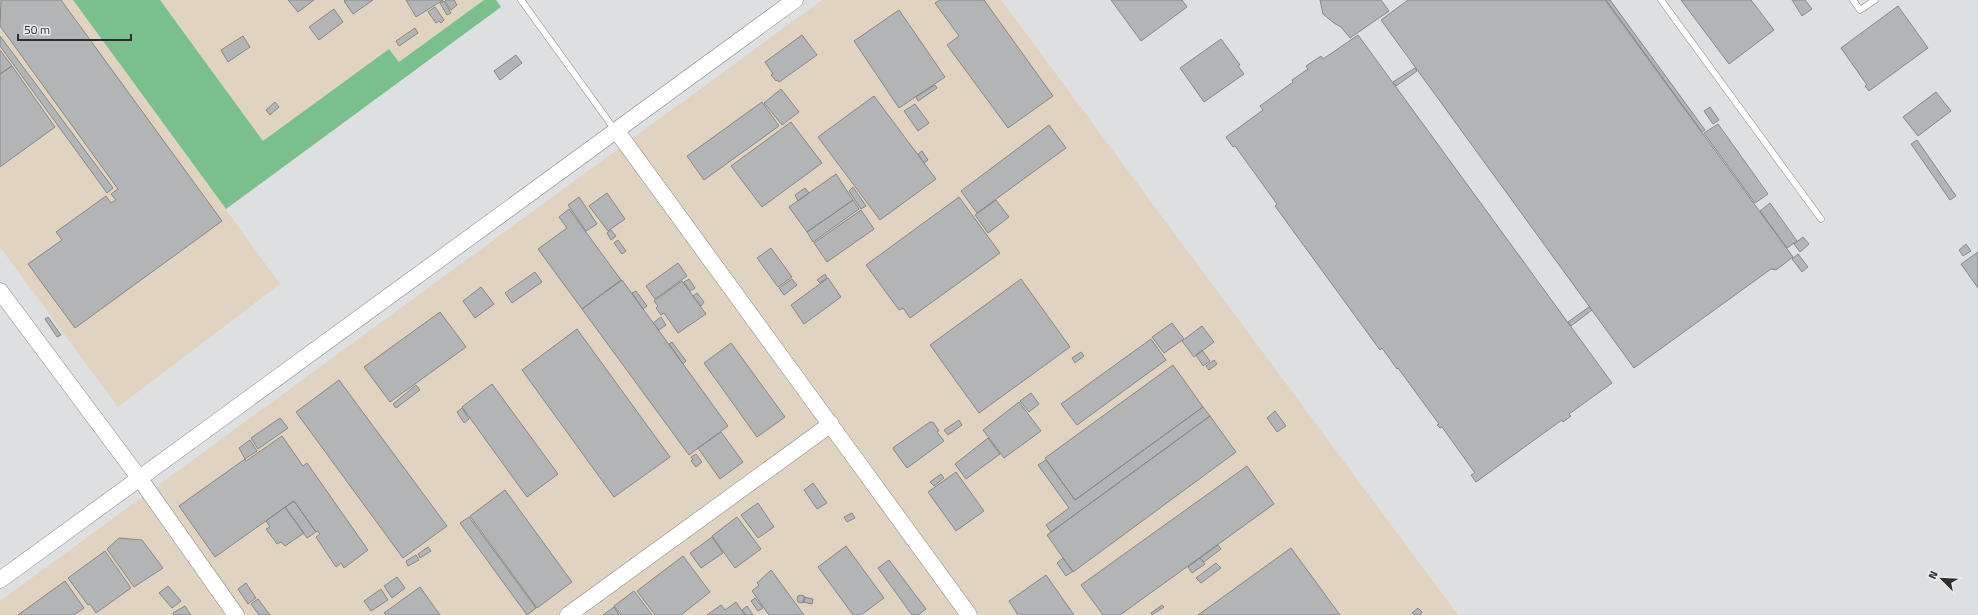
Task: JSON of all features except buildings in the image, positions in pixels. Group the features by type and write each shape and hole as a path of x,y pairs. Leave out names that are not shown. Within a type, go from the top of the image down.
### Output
{"street":[{"path":"0,580 795,0"},
{"path":"616,130 969,615"},
{"path":"0,291 140,479 236,615"},
{"path":"568,615 831,424"}],"lane":[{"path":"521,0 616,130"},
{"path":"1661,0 1821,219"},
{"path":"1853,0 1860,10 1875,0"}],"shaded area":[{"path":"0,0 73,0 280,284 118,407 0,247"},
{"path":"160,0 484,0 399,62 389,49 263,142"},
{"path":"822,0 1001,0 1458,615 0,615 0,601"}],"green space":[{"path":"73,0 160,0 263,141 389,49 399,62 484,0 496,0 501,7 226,209"}]}
